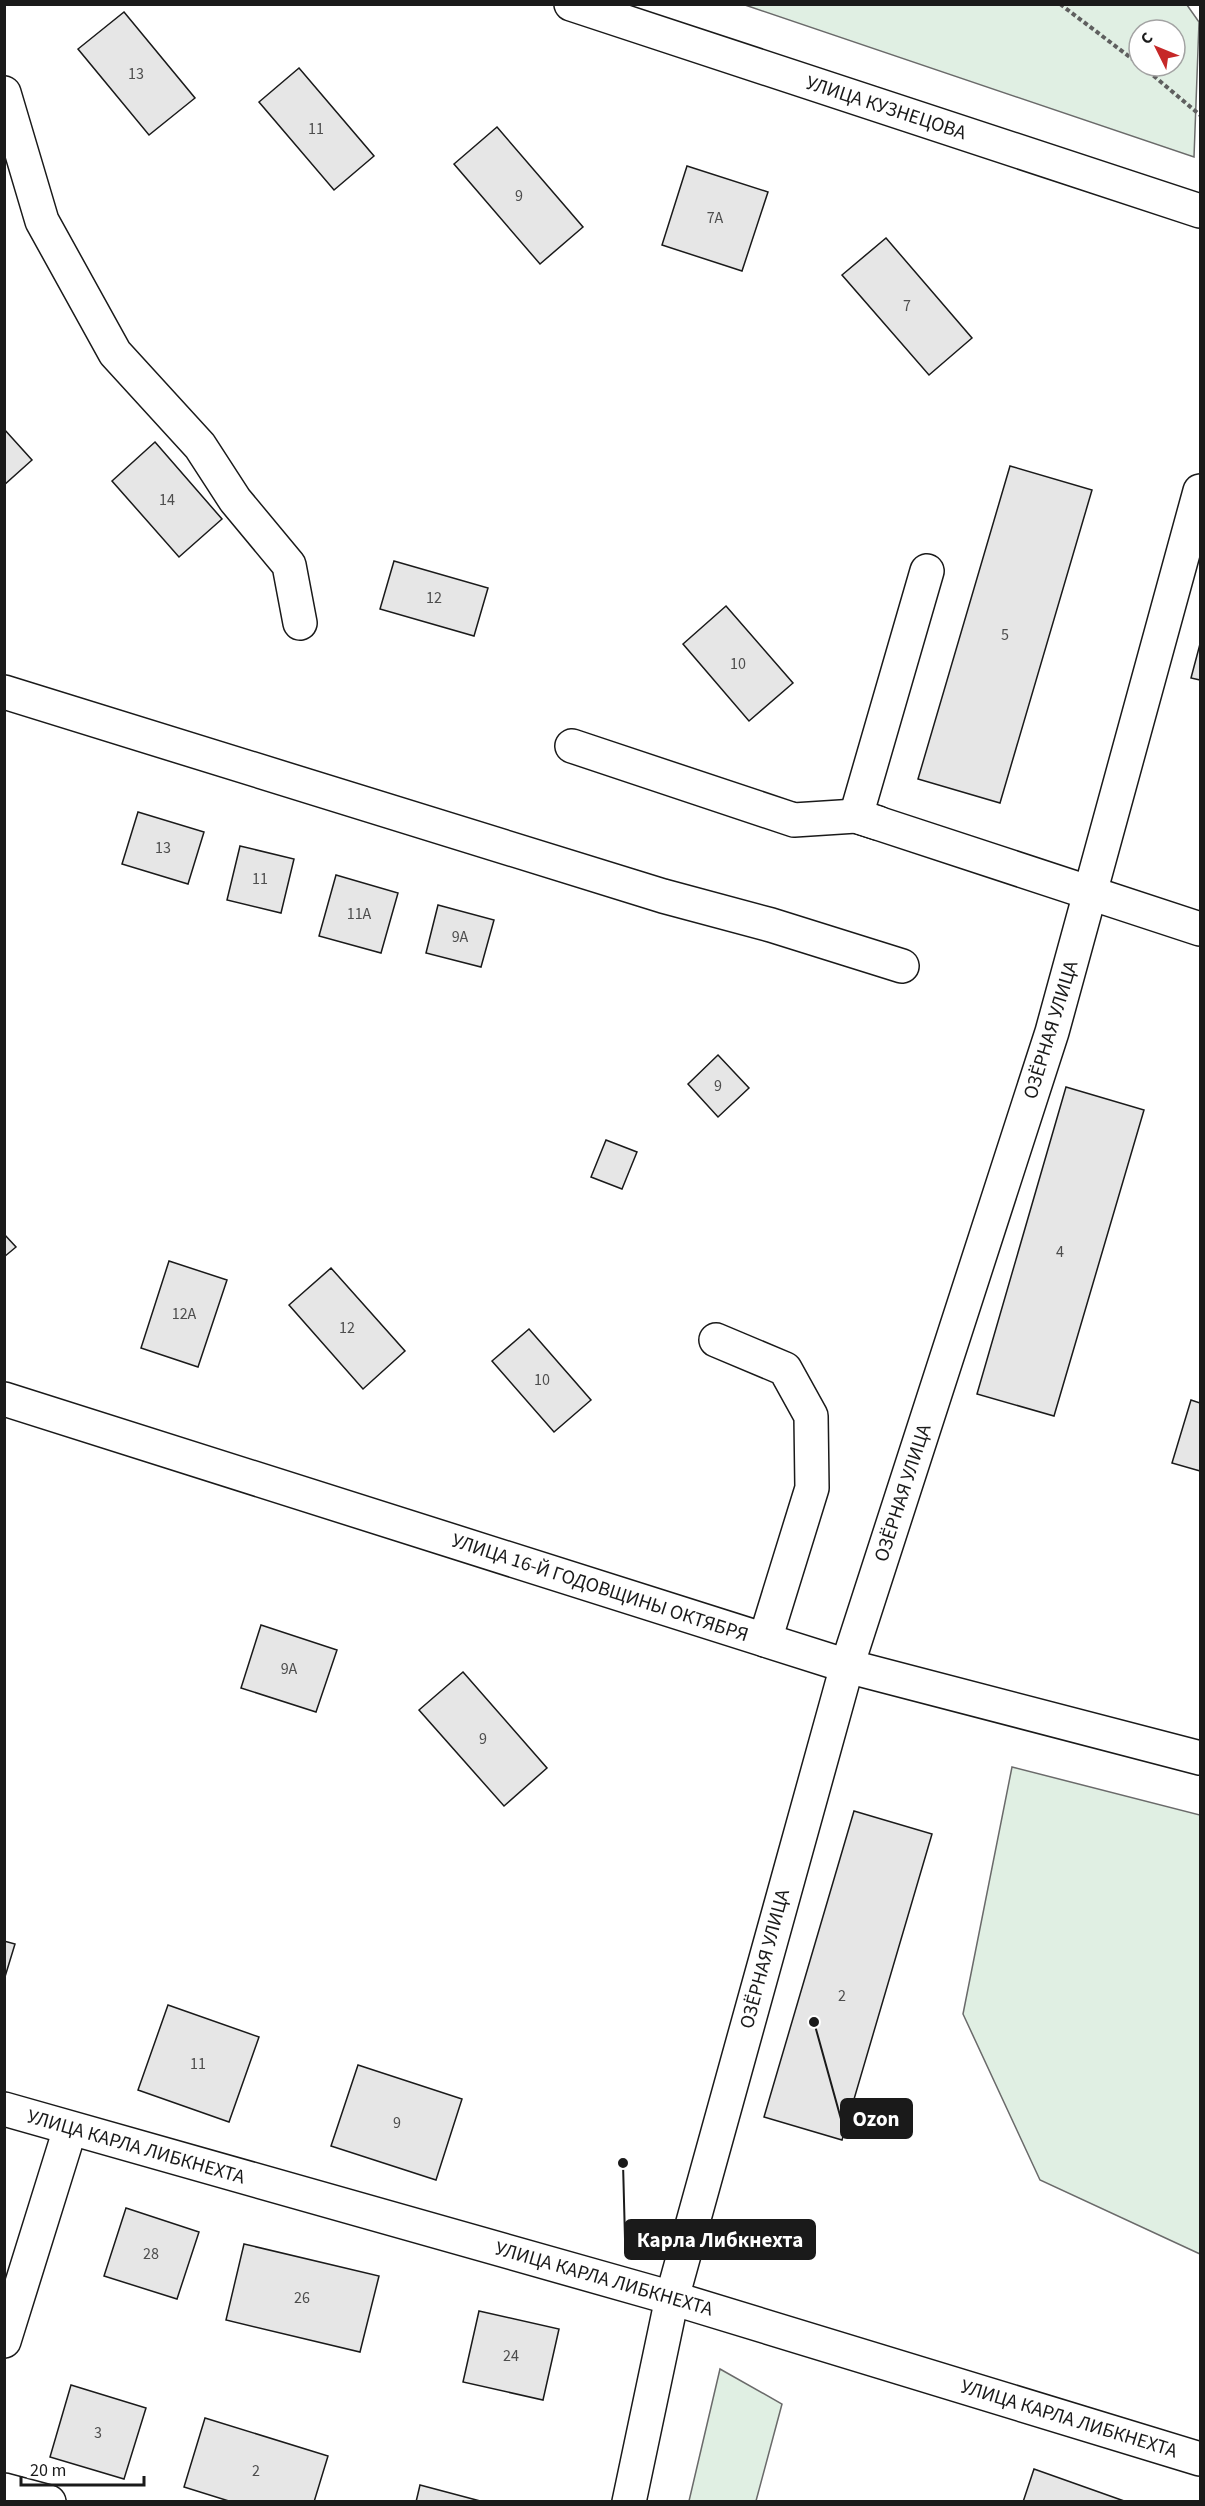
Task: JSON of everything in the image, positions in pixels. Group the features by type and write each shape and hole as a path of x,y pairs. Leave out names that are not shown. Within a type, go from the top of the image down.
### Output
{"street":[{"name":"УЛИЦА КУЗНЕЦОВА","path":"571,4 1200,211"},
{"path":"4,93 42,221 115,353 200,446 235,500 289,565 300,622"},
{"name":"ОЗЁРНАЯ УЛИЦА","path":"630,2502 672,2298 847,1666 1052,1032 1200,491"},
{"path":"856,816 927,571"},
{"path":"4,691 457,830 663,896 771,925 902,966"},
{"path":"572,746 794,820 856,816 1200,929"},
{"path":"716,1340 785,1369 811,1416 812,1488 765,1640"},
{"name":"УЛИЦА 16-Й ГОДОВЩИНЫ ОКТЯБРЯ","path":"4,1399 847,1666 1200,1758"},
{"name":"УЛИЦА КАРЛА ЛИБКНЕХТА","path":"4,2109 672,2298 1200,2459"},
{"path":"4,2341 70,2129"},
{"path":"4,2490 50,2502"}],"path":[{"path":"1060,4 1127,55"},
{"path":"1156,78 1200,115"}],"green space":[{"path":"745,5 1187,5 1199,22 1194,157"},
{"path":"1012,1767 1200,1815 1200,2254 1040,2180 963,2014"},
{"path":"720,2369 782,2404 756,2501 689,2501"}],"building":[{"path":"124,12 195,98 149,135 78,49"},
{"path":"299,68 374,156 334,190 259,102"},
{"path":"497,127 583,227 540,264 454,164"},
{"path":"687,166 768,192 742,271 662,245"},
{"path":"886,238 972,338 929,375 842,275"},
{"path":"4,429 32,460 4,485"},
{"path":"155,442 222,519 179,557 112,481"},
{"path":"1010,466 1092,490 1000,803 918,779"},
{"path":"394,561 488,588 474,636 380,609"},
{"path":"726,606 793,683 749,721 683,644"},
{"path":"1200,644 1200,680 1191,678"},
{"path":"138,812 204,832 188,884 122,864"},
{"path":"240,846 294,859 281,913 227,900"},
{"path":"336,875 398,893 381,953 319,936"},
{"path":"438,905 494,920 481,967 426,953"},
{"path":"718,1055 749,1088 718,1117 688,1084"},
{"path":"1066,1087 1144,1110 1054,1416 977,1394"},
{"path":"606,1140 637,1152 622,1189 591,1177"},
{"path":"4,1234 16,1247 4,1257"},
{"path":"169,1261 227,1280 198,1367 141,1348"},
{"path":"331,1268 405,1351 363,1389 289,1305"},
{"path":"529,1329 591,1400 554,1432 492,1361"},
{"path":"1191,1400 1200,1403 1200,1471 1172,1463"},
{"path":"261,1625 337,1650 316,1712 241,1688"},
{"path":"463,1672 547,1768 504,1806 419,1710"},
{"path":"854,1811 932,1834 842,2140 764,2117"},
{"path":"4,1941 15,1944 4,1980"},
{"path":"168,2005 259,2037 229,2122 138,2090"},
{"path":"358,2065 462,2099 436,2180 331,2146"},
{"path":"126,2208 199,2232 177,2299 104,2276"},
{"path":"244,2244 379,2276 360,2352 226,2320"},
{"path":"479,2311 559,2329 543,2400 463,2382"},
{"path":"71,2385 146,2408 124,2479 50,2457"},
{"path":"205,2418 328,2456 314,2502 232,2502 184,2487"},
{"path":"1034,2469 1127,2502 1023,2502"},
{"path":"420,2485 484,2502 416,2502"}],"place":[{"name":"Ozon","path":"814,2022"},
{"name":"Карла Либкнехта","path":"623,2163"}]}
